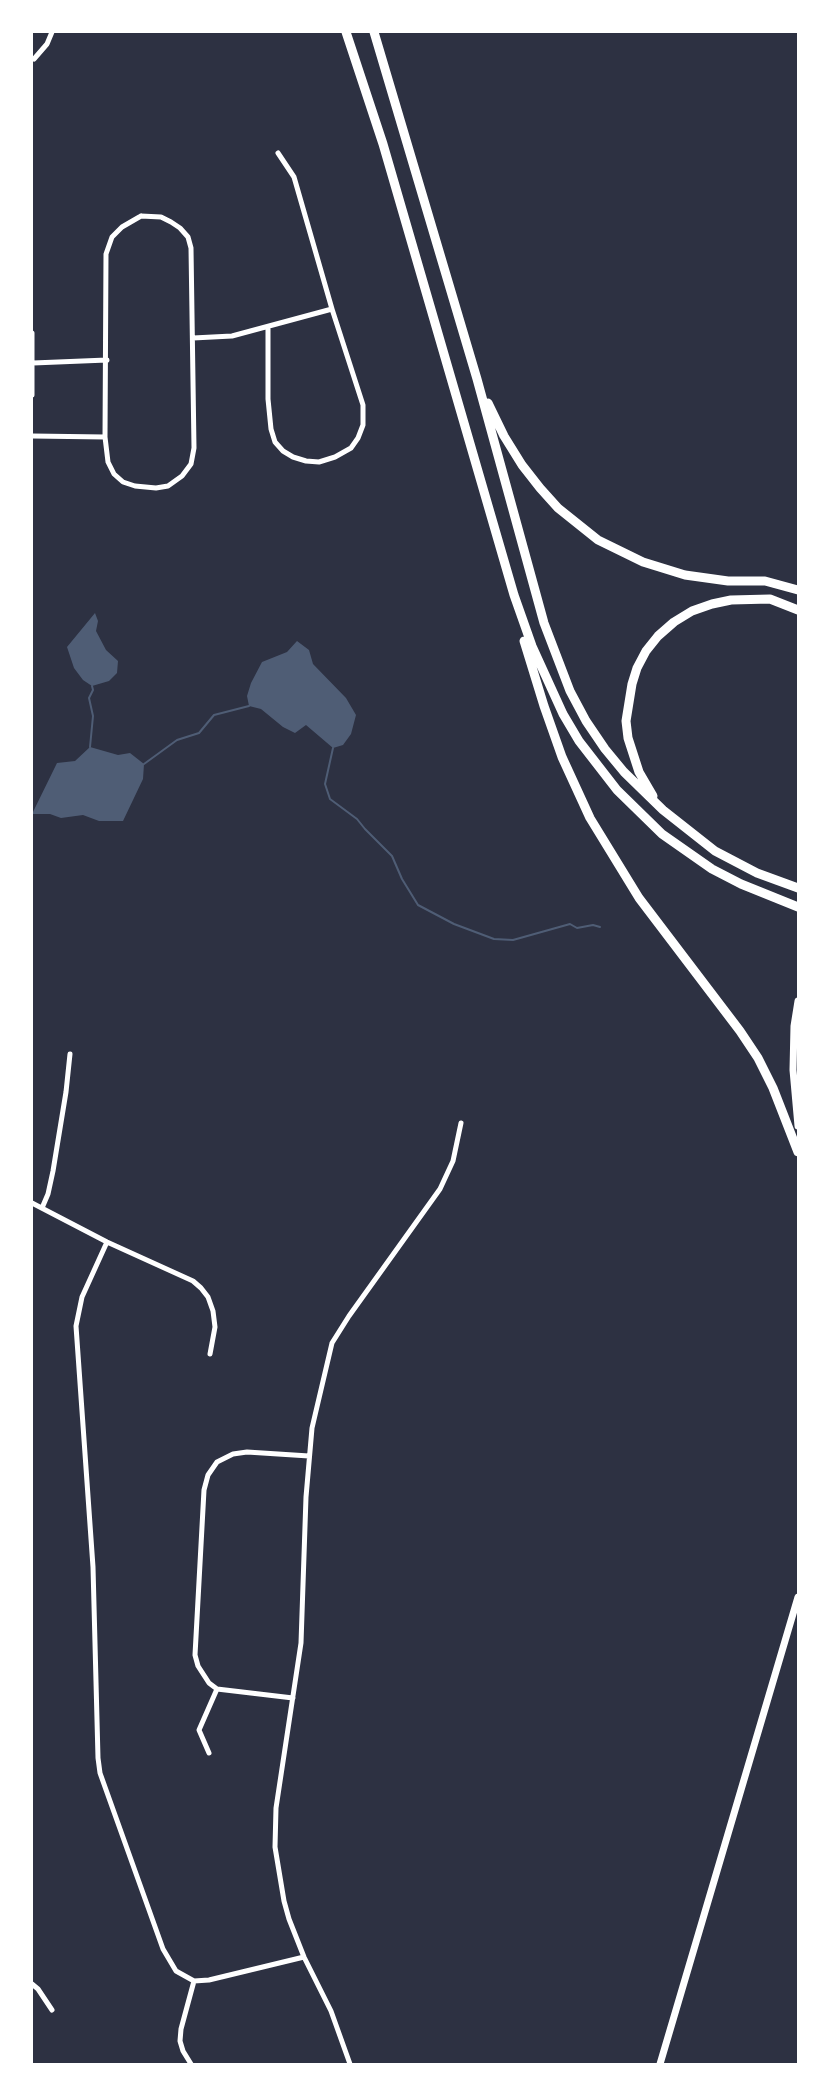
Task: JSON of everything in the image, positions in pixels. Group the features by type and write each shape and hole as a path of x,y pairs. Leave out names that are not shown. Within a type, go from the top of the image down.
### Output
{"highway":[{"path":"346,32 383,144 514,595 532,646 563,714 579,741 617,790 662,834 712,869 741,884 798,907"},
{"path":"376,35 477,380 544,623 565,680 586,721 605,748 624,772 663,810 715,851 757,873 798,888"},
{"path":"477,380 504,436 522,465 558,508 598,540 643,562 685,575 728,581 765,581 798,590"},
{"path":"514,595 522,632 544,706 575,790 607,849 639,898 758,1058 774,1088 798,1152"},
{"path":"663,810 648,790 639,772 628,738 627,704 637,668 646,651 674,622 692,611 712,604 731,600 770,599 798,610"}],"main road":[{"path":"798,1001 794,1026 793,1070 798,1126"},
{"path":"660,2064 729,1838 798,1597"}],"street":[{"path":"34,59 47,44 52,32"},
{"path":"268,328 268,399 271,429 275,441 292,457 306,461 319,462 335,457 351,447 358,438 363,425 363,405 332,309 294,177 278,153"},
{"path":"141,216 161,217 180,228 188,237 191,248 193,338 194,448 191,464 182,476 168,486 145,489 123,482 114,474 108,462 105,437 106,254 112,237 122,227 141,216"},
{"path":"193,338 232,336 332,309"},
{"path":"32,333 32,395"},
{"path":"33,363 107,360"},
{"path":"32,436 105,437"},
{"path":"42,1208 53,1172 70,1054"},
{"path":"350,2064 335,2021 304,1957 284,1900 275,1847 276,1808 303,1624 312,1428 332,1343 440,1189 453,1161 461,1123"},
{"path":"32,1203 107,1242 180,1274 201,1288 213,1311 214,1327 210,1354"},
{"path":"107,1242 82,1297 76,1326 94,1591 99,1768 167,1958 176,1971 194,1981 209,1980 304,1957"},
{"path":"293,1698 218,1689 202,1675 195,1655 204,1490 208,1475 217,1462 232,1454 247,1452 309,1456"},
{"path":"209,1753 199,1730 218,1689"},
{"path":"191,2064 180,2041 194,1981"},
{"path":"32,1984 52,2010"}],"water":[{"path":"95,613 98,621 96,631 106,650 118,661 117,673 109,681 92,686 83,680 74,668 67,647"},
{"path":"297,641 309,650 313,664 346,698 356,715 351,734 343,745 333,748 306,725 295,733 283,727 261,709 249,706 247,696 262,662 287,652"},
{"path":"90,747 118,755 130,753 144,764 143,779 123,821 99,821 83,815 61,818 50,814 32,814 57,763 75,761"}],"waterway":[{"path":"90,747 93,716 89,698 93,690 92,686"},
{"path":"144,764 177,740 199,733 214,715 249,706"},
{"path":"333,748 325,784 330,799 357,819 392,856 402,879 418,905 454,924 494,939 513,940 570,924 577,928 593,925 600,927"}]}
